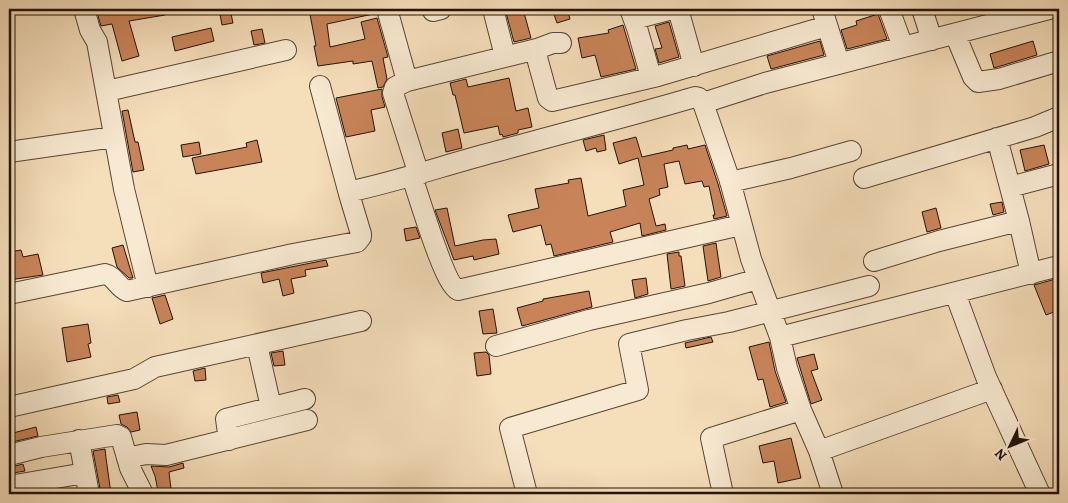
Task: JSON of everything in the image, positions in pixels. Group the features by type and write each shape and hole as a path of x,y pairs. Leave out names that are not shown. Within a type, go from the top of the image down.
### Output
{"street":[{"path":"84,9 90,30 97,42 124,189 148,287"},
{"path":"387,9 407,81"},
{"path":"493,9 505,56"},
{"path":"652,77 632,14 672,9"},
{"path":"678,9 694,66"},
{"path":"890,9 903,47"},
{"path":"922,9 932,40"},
{"path":"703,103 765,83 1049,9"},
{"path":"537,48 536,54 548,98 552,101 599,91 694,66 824,17 840,63"},
{"path":"955,34 973,78 978,82 999,79 1059,61"},
{"path":"562,42 407,81 395,87 393,93 415,176 443,267 453,287 458,290 741,225"},
{"path":"107,91 286,50"},
{"path":"9,294 104,274 109,275 122,289 127,291 293,254 357,242 361,234 320,86"},
{"path":"349,194 352,191 415,176 500,150 696,97 701,100 730,182 741,225 758,279 780,337 787,368 801,410 833,494"},
{"path":"864,178 1035,127 1059,117"},
{"path":"9,152 114,137"},
{"path":"997,138 1031,274"},
{"path":"730,182 791,168 851,151"},
{"path":"1010,187 1059,174"},
{"path":"874,261 939,241 1019,220"},
{"path":"780,337 1059,266"},
{"path":"496,346 589,320 758,279"},
{"path":"528,494 510,429 511,426 638,390 629,344 770,312 869,286"},
{"path":"955,293 992,389 1040,494"},
{"path":"9,407 134,380 155,366 361,321"},
{"path":"257,345 271,407"},
{"path":"818,451 992,389"},
{"path":"229,440 226,419 305,398"},
{"path":"723,494 711,438 801,410"},
{"path":"127,458 146,454 166,455 307,420"},
{"path":"9,455 41,447 117,434 121,437 130,468 143,494"},
{"path":"79,440 89,494"},
{"path":"15,485 85,473"}],"building":[{"path":"96,9 164,9 165,15 129,21 139,56 122,61 112,24 101,26"},
{"path":"219,9 230,9 233,23 222,25"},
{"path":"309,9 373,9 373,14 327,24 330,47 365,39 361,22 377,18 388,57 383,58 387,79 383,87 378,88 372,61 353,64 353,61 318,66"},
{"path":"505,9 523,9 531,38 514,42"},
{"path":"552,9 567,9 570,19 557,23"},
{"path":"878,14 887,39 847,49 841,30 857,25 856,21"},
{"path":"669,22 679,57 659,63 655,49 662,48 655,26"},
{"path":"623,25 636,69 601,77 595,55 582,58 578,38 609,33 608,30"},
{"path":"211,28 214,41 175,51 172,37"},
{"path":"262,29 265,43 254,45 251,31"},
{"path":"820,41 824,55 771,69 767,56"},
{"path":"1033,41 1037,55 994,68 990,54"},
{"path":"509,78 516,111 528,108 532,127 518,130 518,133 503,137 502,134 500,135 498,126 464,133 455,95 453,95 450,83 466,79 468,87"},
{"path":"382,89 385,107 371,110 375,131 346,137 336,98"},
{"path":"128,110 144,170 133,172 122,111"},
{"path":"458,129 462,148 446,152 442,133"},
{"path":"604,135 606,150 597,152 596,148 586,151 583,140"},
{"path":"636,137 642,157 687,145 688,149 705,145 727,216 714,219 713,215 715,215 709,186 704,187 702,181 685,184 679,161 664,164 668,187 659,189 660,195 649,199 656,226 665,224 666,230 642,236 640,223 610,232 613,242 554,256 551,244 546,245 541,225 513,232 508,215 539,208 535,189 569,183 568,180 581,178 588,216 626,206 623,190 644,185 638,158 619,164 613,143"},
{"path":"257,140 262,162 196,174 192,158 247,147 246,143"},
{"path":"199,142 201,154 183,157 181,145"},
{"path":"1044,145 1049,164 1025,171 1020,150"},
{"path":"1002,202 1004,212 993,215 990,204"},
{"path":"447,208 455,246 496,239 499,254 474,260 473,256 454,260 435,210"},
{"path":"936,208 941,228 927,232 922,212"},
{"path":"416,227 420,238 406,241 404,229"},
{"path":"716,243 721,277 708,281 703,246"},
{"path":"123,245 133,278 129,278 117,267 112,248"},
{"path":"21,250 23,257 38,254 43,275 9,280 9,252"},
{"path":"679,252 685,286 671,289 667,254"},
{"path":"326,260 328,266 305,270 306,276 291,279 294,293 283,296 279,279 263,283 261,273"},
{"path":"646,278 648,294 635,298 632,280"},
{"path":"1059,278 1059,310 1046,315 1034,285"},
{"path":"589,291 592,307 522,326 517,308 543,301 543,299"},
{"path":"165,295 173,319 160,324 152,298"},
{"path":"493,309 497,333 483,334 479,311"},
{"path":"88,324 91,343 88,344 91,357 67,362 62,328"},
{"path":"711,337 713,342 686,348 685,343"},
{"path":"769,342 775,371 786,402 770,407 763,379 758,380 749,347"},
{"path":"283,351 285,365 274,366 271,353"},
{"path":"486,352 489,355 491,374 477,376 474,353"},
{"path":"814,354 818,369 811,371 822,400 811,404 797,358"},
{"path":"205,368 206,380 195,381 193,371"},
{"path":"118,395 120,402 108,404 107,397"},
{"path":"137,412 140,430 131,432 121,424 119,415"},
{"path":"36,427 38,436 12,442 9,434"},
{"path":"791,438 801,478 778,483 774,461 763,463 759,446"},
{"path":"105,449 111,494 101,494 93,451"},
{"path":"183,463 184,468 169,472 171,489 158,491 151,466 169,467"},
{"path":"23,464 25,471 13,473 11,467"}]}
